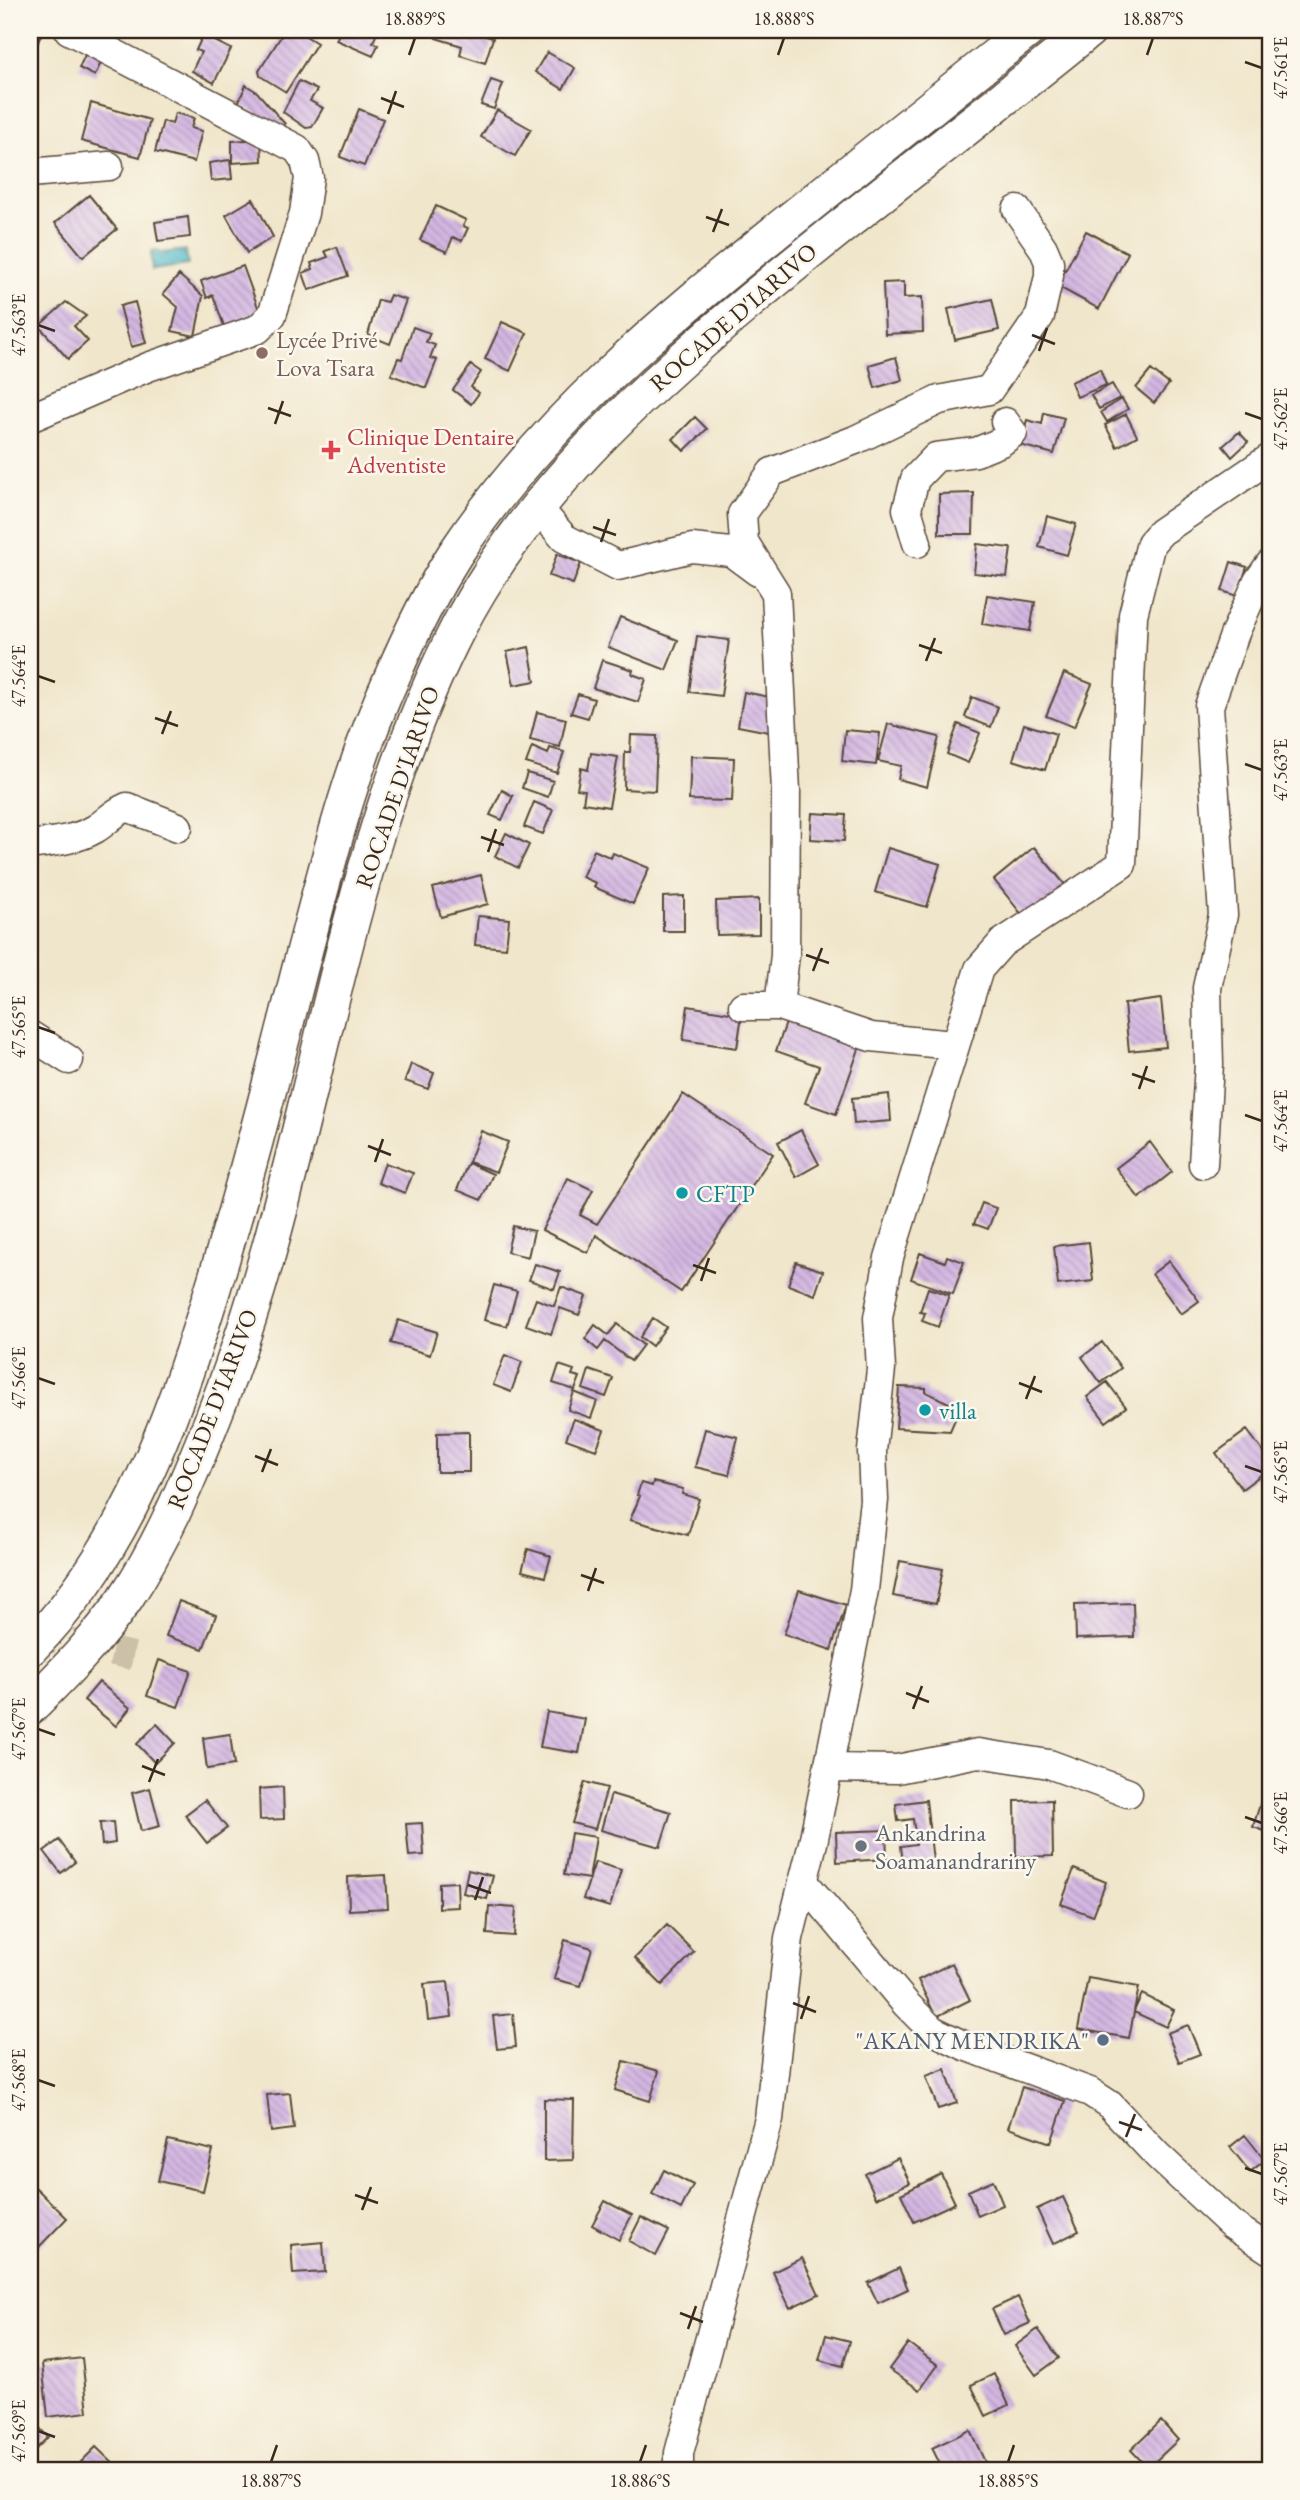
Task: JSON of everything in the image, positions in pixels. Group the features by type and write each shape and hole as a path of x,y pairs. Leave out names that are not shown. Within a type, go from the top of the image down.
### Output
{"main road":[{"name":"ROCADE D'IARIVO","path":"30,1648 58,1620 98,1565 128,1513 152,1460 190,1359 222,1259 340,819 390,680 453,557 505,486 600,381 728,271 1028,30"},
{"name":"ROCADE D'IARIVO","path":"30,1707 76,1662 125,1599 160,1538 196,1462 239,1353 282,1209 370,853 414,722 459,626 505,548 582,455 663,374 832,232 1089,30"}],"street":[{"path":"30,418 148,367 258,329 272,315 304,213 309,178 305,160 289,144 69,30"},
{"path":"30,173 109,166"},
{"path":"779,1006 785,956 786,791 776,593 744,542 742,514 772,472 855,440 939,400 989,390 1040,316 1049,261 1017,210"},
{"path":"917,543 907,509 915,479 936,457 976,453 1001,442 1013,433 1004,422"},
{"path":"679,2470 679,2453 769,2119 789,1938 829,1768 864,1590 874,1500 872,1451 880,1369 878,1318 889,1258 953,1045 979,969 1002,943 1122,864 1133,615 1151,543 1161,531 1270,458"},
{"path":"538,509 564,538 618,566 692,548 731,552 766,577"},
{"path":"1203,1164 1209,1064 1207,988 1223,915 1209,706 1235,633 1258,581 1270,564"},
{"path":"30,845 76,837 97,828 109,815 127,807 178,827"},
{"path":"743,1006 779,1006 871,1037 953,1045"},
{"path":"30,1035 69,1060"},
{"path":"829,1768 897,1769 978,1753 1049,1764 1128,1793"},
{"path":"803,1881 906,2004 932,2030 965,2046 1090,2092 1110,2105 1157,2155 1232,2225 1270,2250"}],"water":[{"path":"157,250 160,253 186,250 188,265 152,270 151,251"}],"building":[{"path":"30,30 42,32 30,63"},
{"path":"285,30 296,30 317,43 286,92 260,76 259,71"},
{"path":"341,30 378,31 373,42 378,45 373,56 336,40"},
{"path":"439,30 465,30 493,38 485,63 460,55 462,46 436,38"},
{"path":"203,35 231,49 214,83 192,71 201,52 196,50"},
{"path":"89,46 105,53 95,76 79,68"},
{"path":"547,52 575,68 563,89 535,72"},
{"path":"491,80 503,84 494,109 481,105"},
{"path":"299,81 317,90 310,101 323,108 312,127 306,128 283,112"},
{"path":"246,85 257,92 285,124 283,128 238,103"},
{"path":"91,103 150,120 140,157 81,141"},
{"path":"359,109 383,119 364,166 340,157"},
{"path":"497,110 531,129 515,156 481,137"},
{"path":"175,113 194,118 191,128 202,131 194,162 155,152 163,121 172,124"},
{"path":"261,139 262,161 232,163 232,141"},
{"path":"230,160 232,179 211,181 209,163"},
{"path":"89,195 117,229 83,257 55,223"},
{"path":"253,199 273,237 247,253 226,215"},
{"path":"436,206 466,220 463,226 468,228 462,241 453,237 447,252 420,240"},
{"path":"188,217 190,237 158,241 155,222"},
{"path":"1086,231 1128,253 1099,309 1057,286"},
{"path":"337,247 348,276 309,290 303,273 313,269 311,263 328,257 325,251"},
{"path":"243,266 260,313 224,326 213,295 207,298 201,281"},
{"path":"179,275 203,296 195,336 172,331 178,307 163,294"},
{"path":"904,282 904,298 922,297 923,332 885,334 883,283"},
{"path":"390,295 406,300 390,344 368,335 378,300 387,302"},
{"path":"992,299 999,330 955,340 948,309"},
{"path":"66,302 86,316 74,326 88,341 68,359 39,326"},
{"path":"135,302 146,343 131,347 120,306"},
{"path":"502,322 527,333 510,371 485,359"},
{"path":"413,327 430,333 426,342 435,345 430,358 437,360 426,388 391,375 398,358 402,359"},
{"path":"896,357 902,380 875,388 869,365"},
{"path":"471,365 481,372 471,387 479,393 471,404 453,390"},
{"path":"1100,369 1106,385 1077,397 1071,382"},
{"path":"1151,370 1169,384 1154,403 1136,388"},
{"path":"1112,384 1120,398 1099,409 1091,395"},
{"path":"1122,399 1128,409 1107,422 1101,412"},
{"path":"1044,413 1064,418 1054,454 1020,445 1027,420 1042,424"},
{"path":"1126,414 1137,436 1117,447 1105,425"},
{"path":"695,417 707,429 684,451 673,439"},
{"path":"1239,432 1248,442 1232,457 1223,446"},
{"path":"974,493 973,534 939,534 939,494"},
{"path":"1047,516 1076,524 1067,555 1039,547"},
{"path":"977,544 1011,548 1007,577 974,573"},
{"path":"557,554 581,563 573,584 549,576"},
{"path":"1231,562 1247,567 1237,596 1222,591"},
{"path":"987,595 1035,602 1030,631 982,624"},
{"path":"620,617 678,640 666,670 608,647"},
{"path":"697,636 729,640 721,696 689,692"},
{"path":"529,647 535,681 514,685 507,652"},
{"path":"602,660 633,670 632,674 646,679 638,702 593,688"},
{"path":"1064,673 1092,684 1074,727 1046,716"},
{"path":"744,692 775,698 769,732 738,726"},
{"path":"578,694 594,699 588,718 571,713"},
{"path":"972,697 998,707 991,727 965,717"},
{"path":"537,712 566,719 560,747 530,740"},
{"path":"888,724 939,737 927,787 898,779 901,766 878,761"},
{"path":"958,724 980,733 968,763 947,754"},
{"path":"1024,724 1056,734 1045,770 1013,760"},
{"path":"845,730 880,733 876,765 842,761"},
{"path":"631,735 657,736 655,791 624,789 625,752 630,752"},
{"path":"532,747 548,754 550,748 564,752 557,773 526,763"},
{"path":"591,753 618,757 609,807 583,803 585,790 577,789 581,768 588,770"},
{"path":"691,756 734,758 732,801 689,800"},
{"path":"527,773 553,781 548,797 522,788"},
{"path":"502,790 513,796 502,820 490,815"},
{"path":"534,802 553,810 543,834 524,827"},
{"path":"812,813 846,815 844,841 810,839"},
{"path":"506,833 529,845 518,868 495,856"},
{"path":"1034,847 1067,887 1027,921 994,880"},
{"path":"888,848 940,864 927,907 875,892"},
{"path":"594,850 611,858 613,853 649,868 633,904 594,887 596,883 582,877"},
{"path":"481,875 488,904 441,917 433,888"},
{"path":"684,896 684,931 663,931 663,897"},
{"path":"759,899 759,934 717,935 716,901"},
{"path":"478,916 509,919 506,948 475,945"},
{"path":"1161,999 1166,1047 1129,1051 1124,1004"},
{"path":"688,1006 742,1015 737,1048 683,1040"},
{"path":"787,1020 860,1046 836,1114 805,1103 819,1066 776,1051"},
{"path":"411,1064 434,1073 428,1089 405,1081"},
{"name":"CFTP","path":"683,1094 773,1154 681,1292 596,1235 588,1253 542,1230 568,1178 593,1190 580,1215 597,1224"},
{"path":"889,1094 891,1121 854,1124 852,1098"},
{"path":"801,1130 819,1164 796,1177 778,1142"},
{"path":"481,1131 508,1142 496,1172 469,1162"},
{"path":"1150,1142 1172,1172 1139,1198 1116,1168"},
{"path":"385,1163 413,1173 405,1193 378,1183"},
{"path":"468,1163 493,1174 481,1200 457,1190"},
{"path":"982,1203 996,1208 988,1229 974,1224"},
{"path":"513,1226 534,1231 528,1257 507,1252"},
{"path":"1089,1242 1093,1281 1058,1285 1054,1246"},
{"path":"920,1253 945,1262 947,1256 964,1262 953,1294 911,1279"},
{"path":"1169,1261 1199,1301 1181,1314 1152,1274"},
{"path":"796,1262 823,1271 815,1295 788,1285"},
{"path":"535,1264 560,1272 554,1289 529,1280"},
{"path":"494,1285 517,1291 507,1326 484,1320"},
{"path":"561,1287 586,1296 579,1315 560,1308 551,1334 526,1325 536,1299 554,1306"},
{"path":"928,1288 949,1295 938,1327 922,1321 925,1313 920,1312"},
{"path":"653,1318 666,1327 652,1346 640,1337"},
{"path":"398,1320 437,1332 430,1355 391,1343"},
{"path":"617,1324 643,1345 631,1361 605,1341 598,1350 585,1339 595,1325 608,1335"},
{"path":"1102,1342 1121,1368 1101,1383 1082,1357"},
{"path":"505,1355 522,1362 511,1392 493,1385"},
{"path":"559,1365 574,1370 572,1375 580,1377 575,1390 553,1383"},
{"path":"589,1370 613,1378 606,1397 583,1389"},
{"path":"1107,1382 1126,1407 1106,1422 1087,1397"},
{"name":"villa","path":"899,1387 926,1388 926,1392 949,1403 956,1417 950,1431 896,1428"},
{"path":"574,1392 597,1401 591,1418 568,1410"},
{"path":"574,1419 604,1430 596,1450 566,1439"},
{"path":"705,1429 738,1437 729,1475 695,1467"},
{"path":"1247,1430 1270,1461 1270,1468 1242,1489 1216,1453"},
{"path":"469,1432 469,1472 437,1472 437,1433"},
{"path":"653,1482 683,1489 682,1494 699,1499 688,1535 630,1520 640,1496 637,1495 641,1483 652,1486"},
{"path":"528,1549 551,1556 545,1577 522,1571"},
{"path":"900,1561 943,1569 936,1604 893,1596"},
{"path":"799,1590 846,1605 831,1650 784,1634"},
{"path":"179,1601 216,1615 203,1649 166,1636"},
{"path":"1133,1603 1134,1637 1076,1639 1075,1605"},
{"path":"159,1660 191,1671 178,1707 147,1696"},
{"path":"99,1682 130,1708 116,1726 84,1700"},
{"path":"547,1712 585,1719 579,1753 540,1747"},
{"path":"157,1724 175,1743 155,1763 137,1744"},
{"path":"230,1734 234,1765 207,1769 203,1738"},
{"path":"585,1782 607,1788 595,1829 572,1823"},
{"path":"283,1787 284,1819 260,1820 259,1789"},
{"path":"150,1788 160,1826 141,1831 132,1793"},
{"path":"611,1794 671,1812 660,1847 601,1830"},
{"path":"1262,1798 1270,1800 1270,1833 1253,1827"},
{"path":"205,1800 227,1828 207,1843 185,1815"},
{"path":"926,1800 933,1861 903,1864 901,1846 916,1844 913,1819 898,1821 896,1804"},
{"path":"1052,1800 1053,1856 1016,1857 1015,1801"},
{"path":"113,1822 115,1843 102,1845 100,1823"},
{"path":"422,1823 424,1855 409,1856 406,1824"},
{"name":"Ankandrina Soamanandrariny","path":"886,1830 887,1859 837,1862 836,1832"},
{"path":"571,1833 596,1837 589,1879 564,1875"},
{"path":"59,1840 75,1862 61,1873 44,1851"},
{"path":"595,1862 621,1870 610,1907 583,1899"},
{"path":"1074,1869 1106,1882 1093,1916 1061,1904"},
{"path":"468,1870 493,1876 487,1899 463,1893"},
{"path":"386,1875 388,1908 349,1910 348,1877"},
{"path":"457,1882 458,1907 439,1908 439,1883"},
{"path":"489,1906 516,1908 514,1936 487,1934"},
{"path":"667,1925 694,1952 662,1985 635,1958"},
{"path":"565,1940 592,1948 581,1986 554,1979"},
{"path":"952,1963 970,2000 936,2017 918,1980"},
{"path":"1088,1978 1139,1987 1134,2011 1142,1994 1174,2010 1166,2027 1134,2012 1129,2038 1078,2029"},
{"path":"448,1982 452,2017 428,2020 424,1984"},
{"path":"513,2014 516,2047 497,2049 493,2016"},
{"path":"1188,2025 1200,2054 1179,2062 1167,2033"},
{"path":"624,2061 659,2071 650,2101 615,2090"},
{"path":"945,2069 957,2103 938,2109 926,2076"},
{"path":"1022,2087 1065,2101 1051,2143 1008,2128"},
{"path":"290,2093 294,2129 271,2132 267,2095"},
{"path":"544,2099 574,2100 573,2160 544,2161"},
{"path":"1245,2135 1265,2160 1250,2172 1230,2147"},
{"path":"168,2140 213,2150 203,2191 158,2181"},
{"path":"898,2158 910,2183 876,2198 865,2174"},
{"path":"664,2170 693,2185 681,2209 652,2194"},
{"path":"941,2174 955,2203 914,2222 901,2194"},
{"path":"993,2180 1003,2205 978,2216 968,2191"},
{"path":"36,2188 67,2218 38,2248 30,2240 30,2195"},
{"path":"1063,2197 1079,2231 1053,2244 1037,2209"},
{"path":"605,2201 632,2215 619,2240 592,2225"},
{"path":"641,2217 669,2231 656,2256 629,2241"},
{"path":"323,2242 325,2272 293,2274 291,2245"},
{"path":"802,2258 819,2294 790,2308 773,2272"},
{"path":"899,2268 908,2289 878,2303 868,2283"},
{"path":"1018,2297 1030,2323 1004,2335 992,2309"},
{"path":"1038,2329 1059,2358 1036,2375 1015,2346"},
{"path":"826,2335 850,2341 843,2366 819,2360"},
{"path":"908,2343 938,2365 920,2390 889,2369"},
{"path":"82,2358 88,2412 48,2417 42,2363"},
{"path":"994,2374 1009,2405 986,2416 971,2385"},
{"path":"30,2418 48,2437 36,2449 30,2442"},
{"path":"1161,2421 1178,2440 1148,2468 1131,2450"},
{"path":"970,2430 986,2464 973,2470 943,2470 932,2448"},
{"path":"96,2447 120,2470 89,2470 81,2462"}],"tunnel":[{"path":"30,1634 133,1656"}],"place":[{"name":"Lycée Privé Lova Tsara","path":"262,353"},
{"name":"Clinique Dentaire Adventiste","path":"331,450"},
{"name":"CFTP","path":"682,1193"},
{"name":"villa","path":"925,1410"},
{"name":"Ankandrina Soamanandrariny","path":"861,1846"},
{"name":"\"AKANY MENDRIKA\"","path":"1103,2040"}]}
